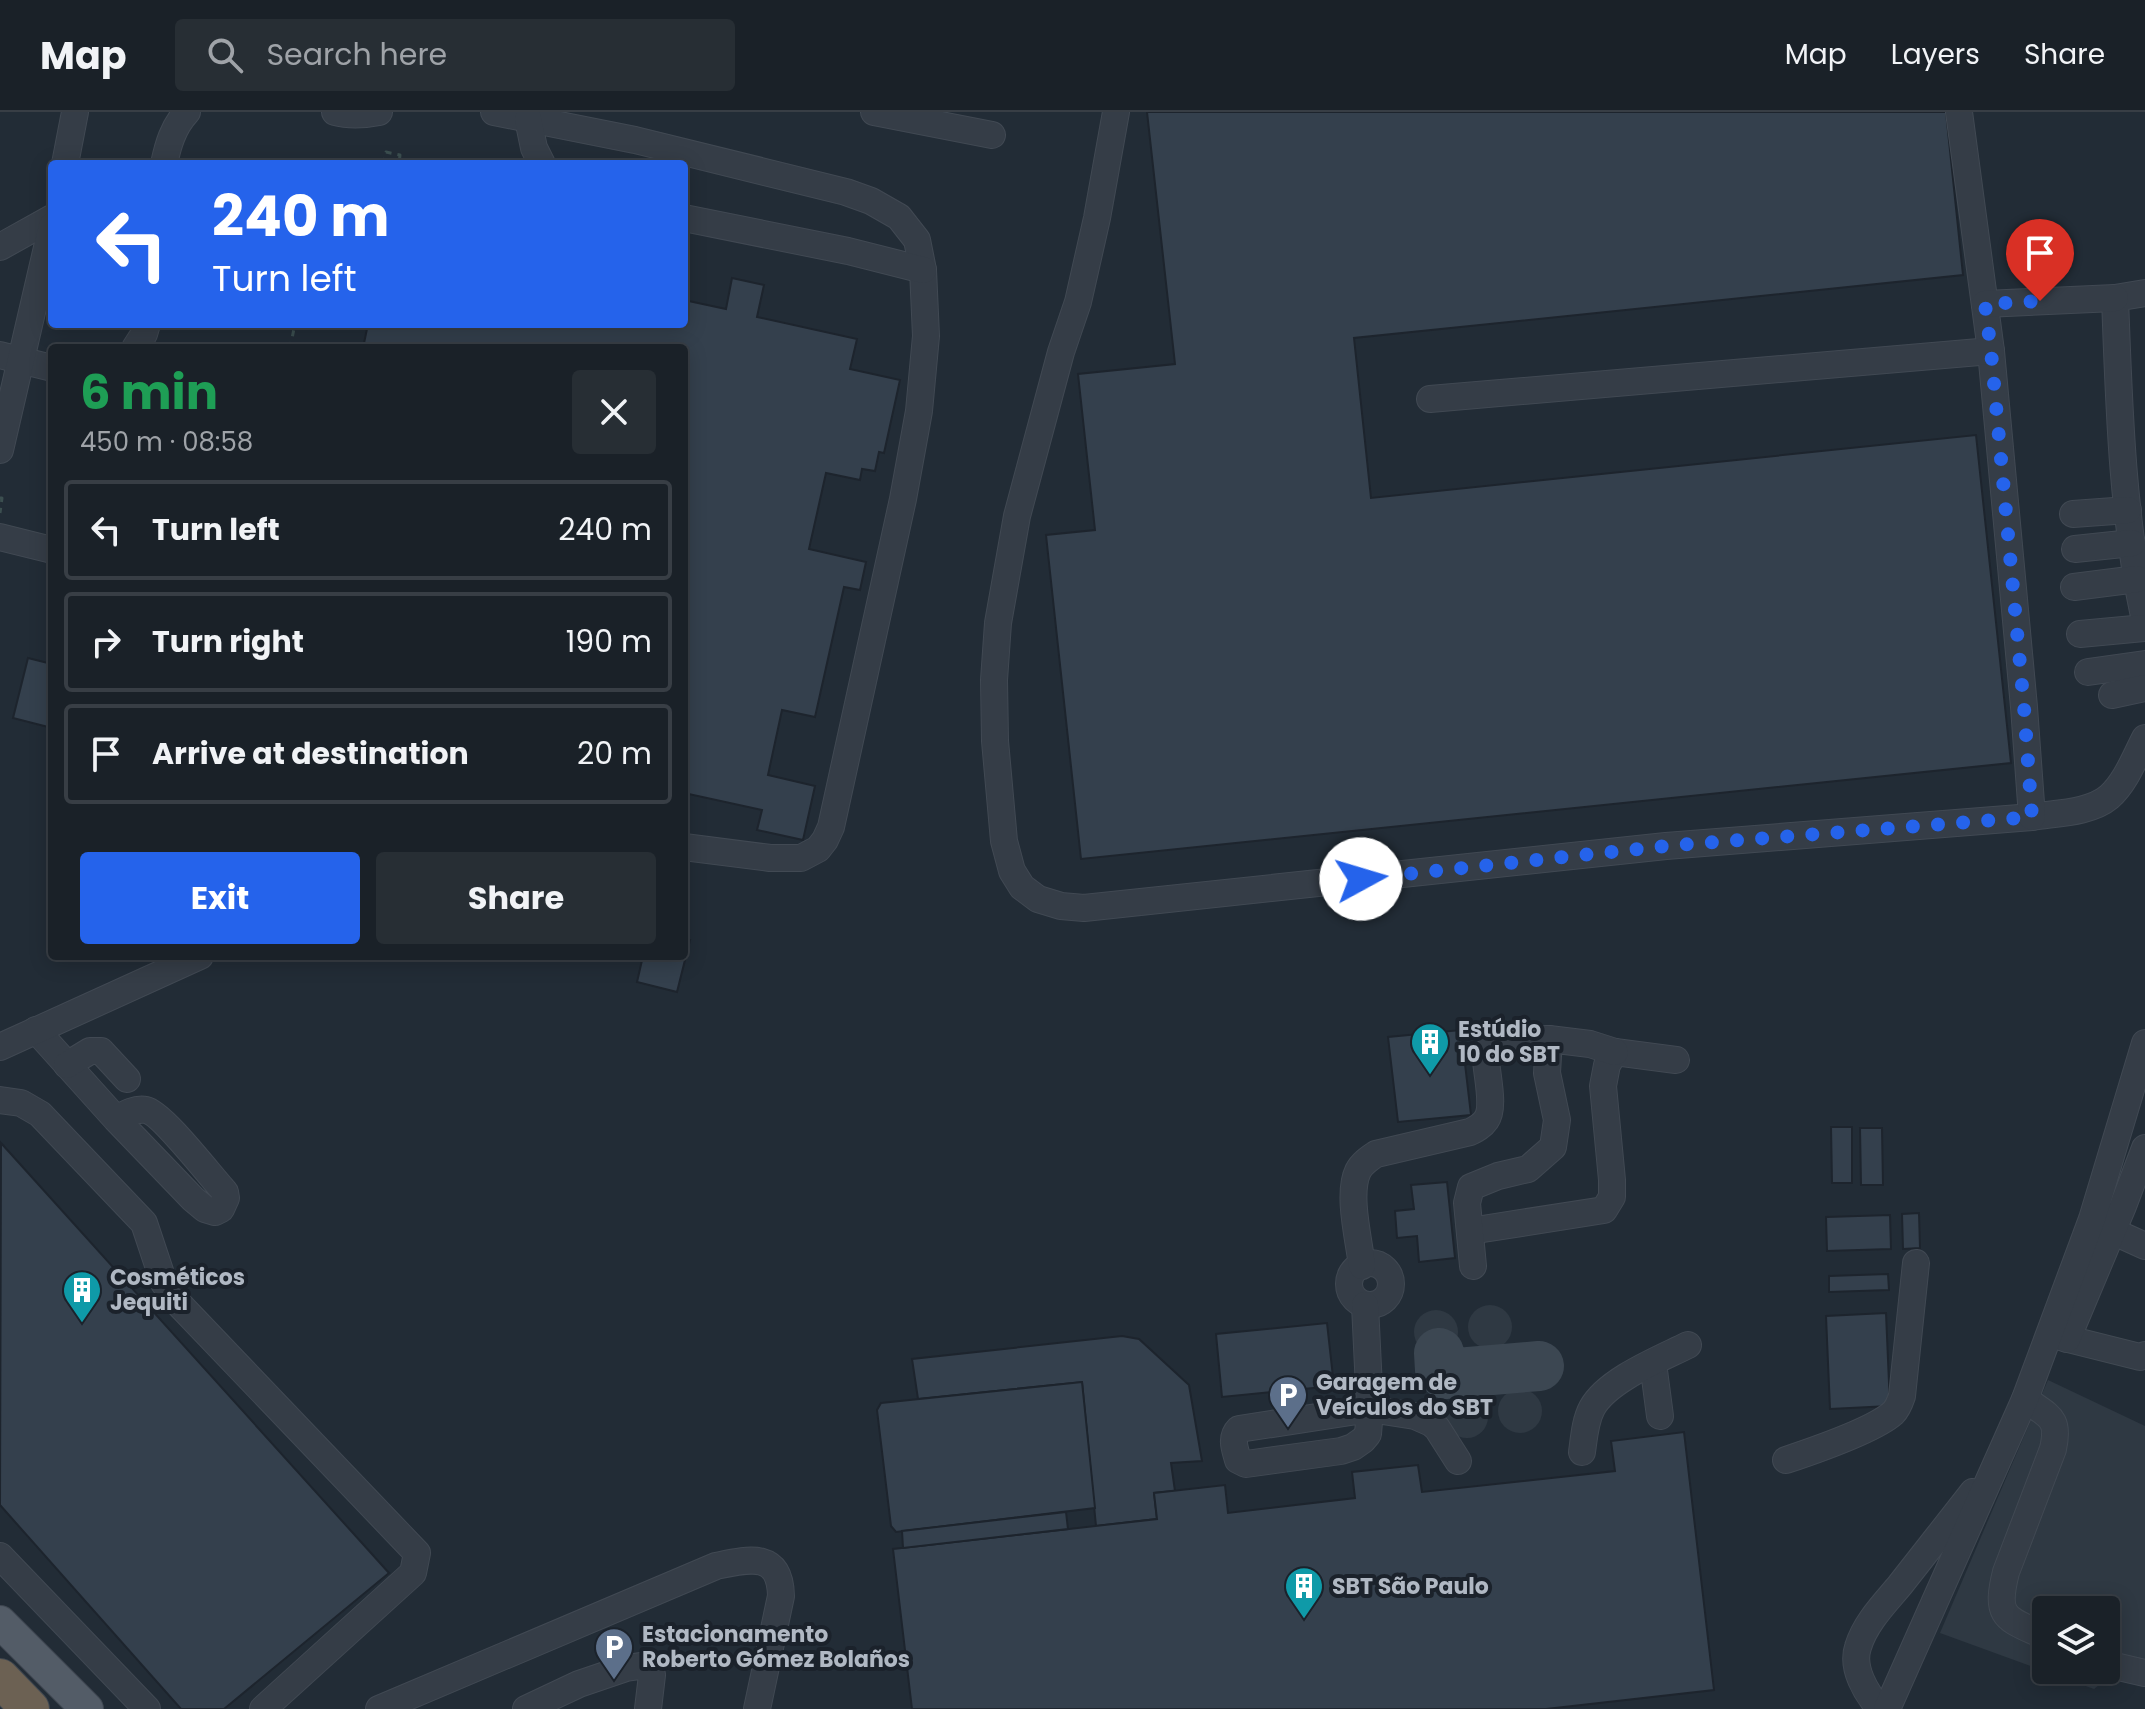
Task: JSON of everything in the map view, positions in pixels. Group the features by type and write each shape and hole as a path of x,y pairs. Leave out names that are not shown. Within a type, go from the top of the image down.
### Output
{"highway":[{"path":"0,1678 30,1709"}],"main road":[{"path":"0,1622 87,1709"}],"street":[{"path":"165,160 169,142 180,119 187,112"},
{"path":"335,112 344,115 379,112"},
{"path":"494,112 650,144 846,192 871,201 899,217 917,240 923,270 926,336 919,411 903,499 831,827 818,849 801,858 770,858 688,848"},
{"path":"874,112 992,135"},
{"path":"1116,112 1078,302 1061,352 1017,516 998,623 994,680 995,741 1004,841 1012,871 1022,887 1038,899 1061,906 1084,908 1666,846 2032,817 2089,808 2108,798 2123,780 2145,738"},
{"path":"1959,112 1991,351 2032,817"},
{"path":"66,160 73,114"},
{"path":"528,119 540,160"},
{"path":"688,219 848,251 923,270"},
{"path":"0,247 48,220"},
{"path":"0,450 11,357 48,239"},
{"path":"1985,304 2115,298 2145,293"},
{"path":"2115,298 2118,388 2128,510 2145,621"},
{"path":"1430,399 1991,351"},
{"path":"11,357 48,367"},
{"path":"2073,514 2128,510"},
{"path":"0,537 48,549"},
{"path":"2075,549 2132,543"},
{"path":"2074,587 2137,579"},
{"path":"2080,634 2145,628"},
{"path":"2088,672 2145,664"},
{"path":"2112,695 2145,688"},
{"path":"0,1047 192,960"},
{"path":"36,1030 116,1119"},
{"path":"1473,1266 1467,1203 1471,1187 1528,1169 1553,1147 1557,1120 1547,1073 1549,1039"},
{"path":"1458,1461 1431,1423 1415,1416 1370,1409 1239,1429 1233,1440 1238,1460 1246,1464 1341,1451 1353,1447 1368,1434 1370,1409 1365,1305 1372,1307 1382,1302 1391,1284 1384,1268 1372,1263 1362,1266 1353,1199 1358,1171 1364,1162 1376,1154 1470,1132 1480,1126 1490,1110 1487,1054 1498,1040 1549,1039 1676,1060"},
{"path":"2058,1336 2145,1043"},
{"path":"67,1065 90,1051 101,1051 127,1079"},
{"path":"1470,1231 1604,1210 1612,1197 1612,1180 1603,1086 1607,1065 1615,1052"},
{"path":"0,1100 21,1103 40,1114 144,1223 164,1283 178,1303 417,1553 413,1573 263,1709"},
{"path":"1887,1709 2025,1399 2112,1231 2134,1210 2142,1164"},
{"path":"2112,1231 2145,1246"},
{"path":"1786,1460 1867,1428 1891,1415 1899,1406 1916,1263"},
{"path":"2058,1336 2143,1357"},
{"path":"1582,1452 1592,1407 1607,1390 1688,1345"},
{"path":"1653,1363 1660,1416"},
{"path":"2025,1399 2051,1418 2056,1425 2056,1434 2006,1572 2000,1603 2003,1613 2032,1630"},
{"path":"1880,1709 1860,1676 1858,1647 1873,1618 1998,1461"},
{"path":"0,1556 147,1709"},
{"path":"390,1707 716,1566 747,1559 770,1565 777,1573 781,1596 757,1709"},
{"path":"1858,1647 1899,1680"},
{"path":"526,1709 579,1684 640,1666 651,1670 652,1675 648,1709"},
{"path":"2120,1667 2145,1673"},
{"path":"435,1709 451,1679"}],"path":[{"path":"384,160 386,152 400,155 399,160"},
{"path":"0,498 0,513"}],"shaded area":[{"path":"1490,1305 1505,1312 1512,1327 1505,1342 1490,1349 1475,1342 1468,1327 1475,1312"},
{"path":"1436,1310 1451,1317 1458,1332 1451,1347 1436,1354 1421,1347 1414,1332 1421,1317"},
{"path":"2048,1380 2145,1426 2145,1687 2120,1674 2120,1596 2032,1596 2032,1666 1940,1633"},
{"path":"1520,1389 1535,1396 1542,1411 1535,1426 1520,1433 1505,1426 1498,1411 1505,1396"},
{"path":"1467,1396 1482,1402 1488,1417 1482,1432 1467,1438 1452,1432 1446,1417 1452,1402"},
{"path":"2080,1684 2100,1684 2094,1689"}],"building":[{"path":"1147,112 1946,112 1963,275 1354,338 1371,498 1976,435 2011,763 1081,859 1046,535 1095,530 1078,374 1175,364"},
{"path":"732,278 764,285 757,317 857,339 850,369 900,380 884,453 879,452 875,471 862,469 860,480 826,473 809,549 866,562 860,590 844,587 815,717 782,710 768,775 815,786 803,840 757,830 762,810 688,794 688,344 364,344 367,328 688,328 688,301 726,309"},
{"path":"28,658 48,663 48,727 13,718"},
{"path":"642,960 685,960 677,992 637,982"},
{"name":"Estúdio 10 do SBT","path":"1461,1030 1471,1115 1398,1122 1388,1037"},
{"path":"1831,1127 1852,1127 1852,1183 1832,1183"},
{"path":"1860,1128 1882,1128 1883,1185 1861,1185"},
{"name":"Cosméticos Jequiti","path":"1,1143 389,1573 224,1709 181,1709 0,1505"},
{"path":"1447,1182 1455,1258 1419,1262 1417,1236 1397,1238 1395,1211 1414,1209 1411,1185"},
{"path":"1919,1213 1920,1248 1903,1249 1902,1214"},
{"path":"1890,1215 1891,1249 1827,1251 1826,1217"},
{"path":"1888,1274 1889,1290 1829,1292 1829,1276"},
{"path":"1886,1313 1890,1406 1830,1409 1826,1316"},
{"path":"1327,1323 1334,1386 1222,1397 1216,1334"},
{"path":"1122,1336 1139,1339 1189,1385 1202,1461 1171,1463 1175,1491 1154,1493 1157,1519 1096,1526 1082,1382 918,1399 912,1359"},
{"path":"1082,1382 1095,1508 896,1532 891,1526 877,1410 881,1403"},
{"name":"SBT São Paulo","path":"1684,1432 1714,1690 1546,1709 912,1709 893,1549 1157,1519 1154,1493 1225,1485 1228,1513 1355,1498 1352,1472 1418,1465 1422,1492 1615,1471 1611,1441"},
{"path":"1066,1512 1068,1529 903,1548 902,1531"}],"taxiway":[{"path":"1439,1353 1440,1370 1445,1374 1539,1366"}],"place":[{"name":"Estúdio 10 do SBT","path":"1430,1076"},
{"name":"Cosméticos Jequiti","path":"82,1324"},
{"name":"Garagem de Veículos do SBT","path":"1288,1429"},
{"name":"SBT São Paulo","path":"1304,1620"},
{"name":"Estacionamento Roberto Gómez Bolaños","path":"614,1681"}],"route":[{"path":"1361,879 1666,846 2032,817 1985,304 2040,301"}]}
